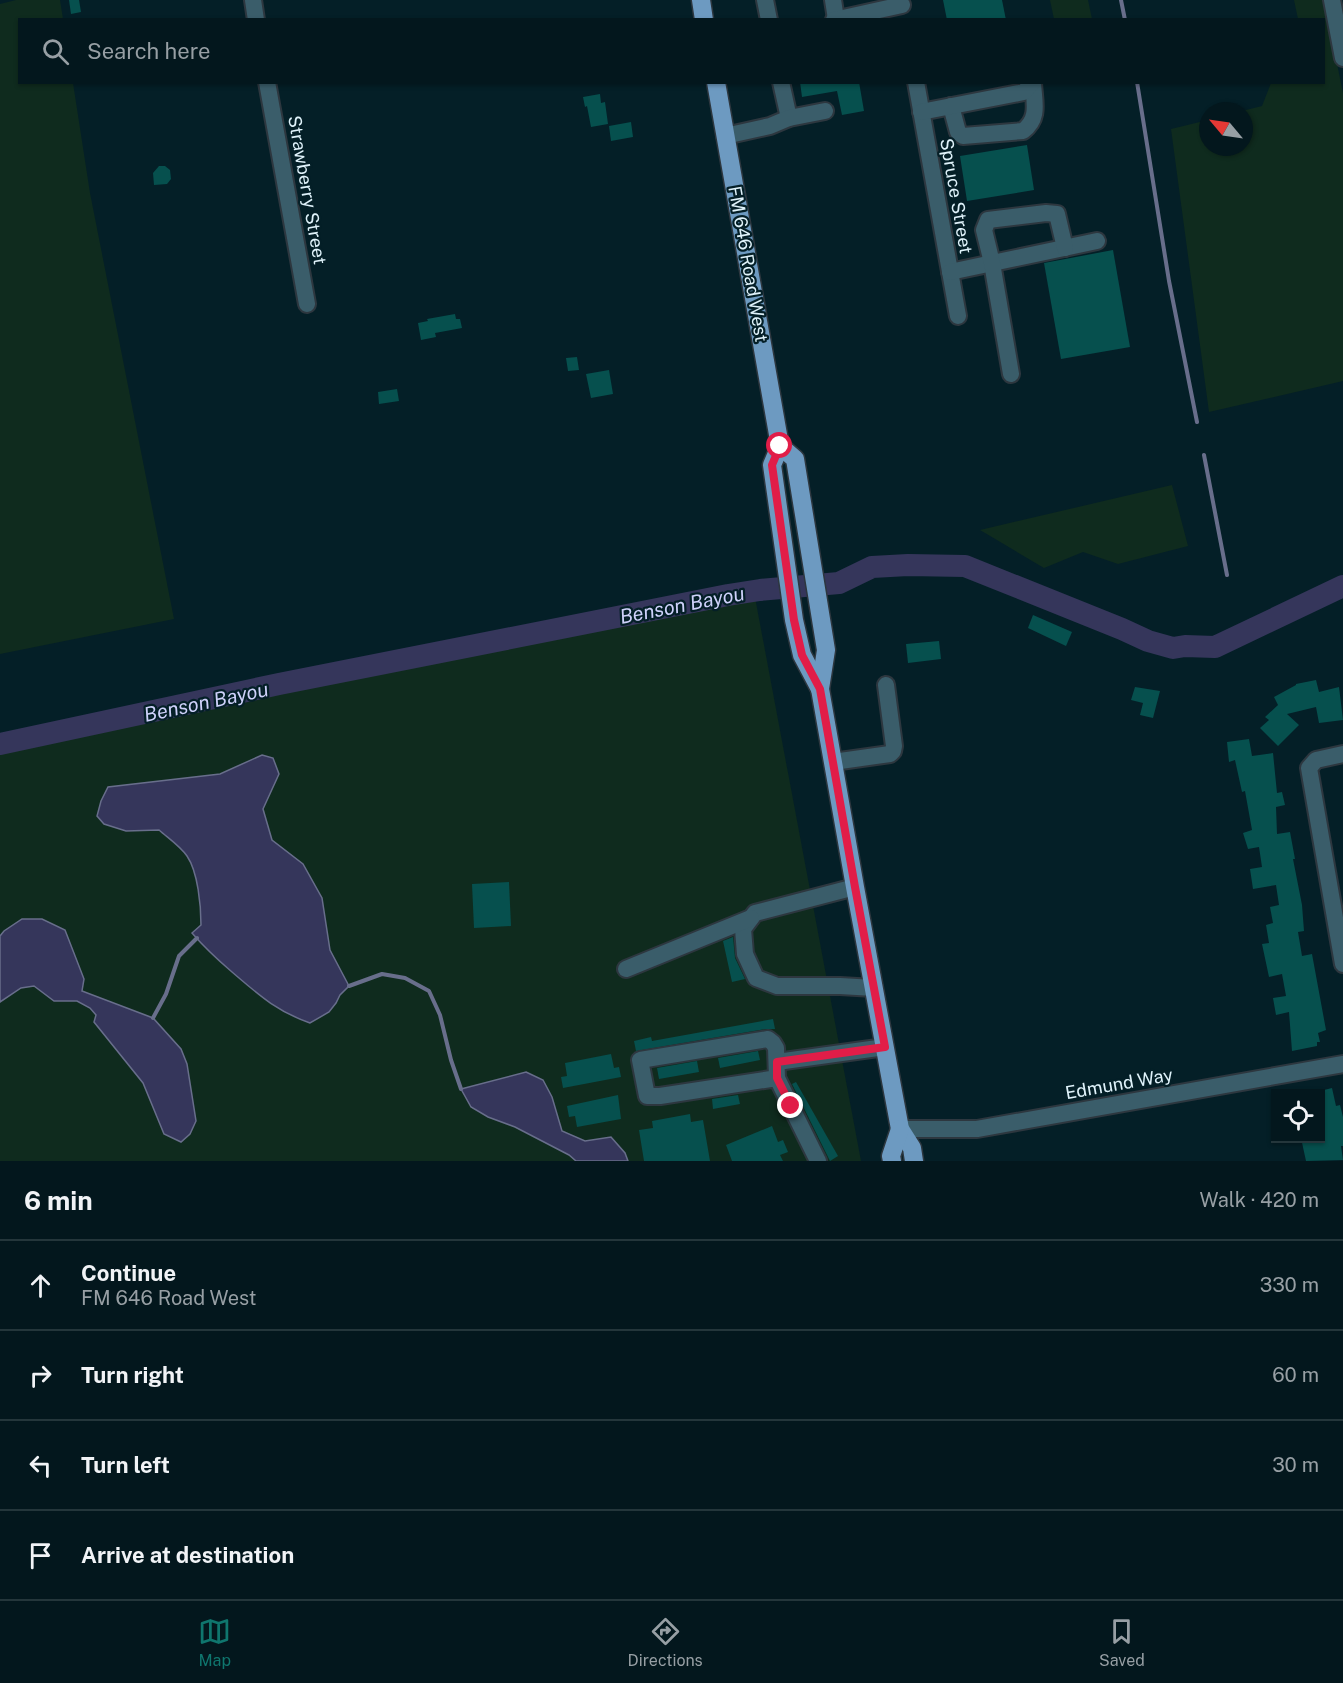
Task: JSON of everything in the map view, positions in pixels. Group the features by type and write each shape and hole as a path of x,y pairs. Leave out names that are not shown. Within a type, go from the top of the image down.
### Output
{"main road":[{"path":"701,0 704,18"},
{"name":"FM 646 Road West","path":"716,84 780,446 772,465 794,620 802,655 820,689 900,1129 912,1148 914,1161"},
{"name":"FM 646 Road West","path":"780,446 795,459 821,611 826,650 820,689"},
{"name":"FM 646 Road West","path":"892,1161 891,1155 900,1129"}],"street":[{"path":"253,0 256,18"},
{"path":"765,0 769,18"},
{"path":"833,0 835,18"},
{"path":"1332,0 1343,58"},
{"path":"841,18 902,8"},
{"name":"Strawberry Street","path":"267,84 308,304"},
{"path":"781,84 789,118"},
{"name":"Spruce Street","path":"916,84 958,316"},
{"path":"921,112 1024,92 1032,84"},
{"path":"951,106 958,132 963,136 1023,131 1030,126 1035,114 1033,84"},
{"path":"725,136 770,126 789,118 825,111"},
{"path":"1011,374 984,230 988,220 1055,213 1065,248"},
{"path":"950,272 1097,241"},
{"path":"833,762 893,751 886,685"},
{"path":"1343,754 1316,760 1309,768 1343,964"},
{"path":"855,887 755,913 743,929 745,954 756,978 777,986 874,988"},
{"path":"626,969 752,917"},
{"path":"818,1161 777,1070 776,1048 768,1039 640,1060 647,1096 660,1096 777,1070 885,1047"},
{"name":"Edmund Way","path":"900,1129 977,1129 1343,1064"}],"green space":[{"path":"16,0 60,0 63,18 18,18 18,84 73,84 90,193 174,619 0,654 0,4"},
{"path":"1050,0 1088,0 1092,18 1054,18"},
{"path":"1294,0 1324,0 1343,93 1343,381 1209,412 1171,129 1199,122 1199,156 1253,156 1253,108 1262,106 1271,84 1325,84 1325,18 1298,18"},
{"path":"1172,485 1188,546 1118,564 1083,552 1044,568 980,530"},
{"path":"754,592 861,1161 0,1161 0,743"}],"water":[{"path":"262,755 273,758 279,774 263,809 272,840 303,864 322,898 330,950 349,986 329,1012 310,1023 277,1008 216,958 192,933 201,925 199,899 194,871 181,849 159,830 126,831 104,824 97,816 108,787 220,774"},
{"path":"22,919 42,919 65,930 84,979 82,991 153,1018 181,1049 187,1064 196,1121 190,1134 181,1142 164,1134 143,1083 94,1022 96,1015 90,1008 77,1001 54,1001 34,986 21,988 0,1002 0,936"},
{"path":"526,1072 543,1080 552,1097 562,1131 585,1141 611,1137 625,1153 628,1161 576,1161 569,1155 515,1127 488,1117 471,1107 461,1089"}],"building":[{"path":"69,0 79,0 81,12 71,14"},
{"path":"943,0 1002,0 1006,18 947,18"},
{"path":"800,84 859,84 864,111 842,115 837,91 802,97"},
{"path":"600,94 601,103 605,102 608,124 591,127 583,97"},
{"path":"631,122 633,137 611,141 609,126"},
{"path":"1027,145 1034,190 967,201 960,156"},
{"path":"159,166 165,166 170,170 171,179 167,184 154,185 153,173"},
{"path":"1113,250 1130,347 1061,359 1044,263"},
{"path":"455,314 456,319 460,319 462,328 435,333 436,337 421,340 418,323"},
{"path":"577,357 579,370 568,371 566,358"},
{"path":"609,370 613,394 591,398 586,374"},
{"path":"397,389 399,401 379,404 378,392"},
{"path":"1033,615 1072,632 1066,646 1028,628"},
{"path":"939,641 941,659 908,663 906,644"},
{"path":"1316,680 1319,692 1339,687 1343,720 1319,723 1316,707 1287,714 1299,725 1278,746 1260,728 1269,720 1265,717 1278,705 1274,697 1296,684"},
{"path":"1135,687 1160,691 1153,718 1140,715 1143,703 1131,700"},
{"path":"1249,739 1252,756 1273,753 1277,793 1282,792 1285,805 1276,807 1277,834 1290,832 1302,905 1304,931 1298,932 1302,956 1312,954 1326,1030 1318,1033 1320,1042 1317,1042 1317,1046 1292,1051 1289,1012 1276,1015 1273,998 1286,996 1282,974 1269,977 1262,944 1269,943 1266,925 1273,923 1270,907 1279,905 1276,885 1253,889 1250,869 1262,867 1259,847 1248,849 1243,833 1252,830 1245,791 1242,792 1235,760 1229,762 1227,742"},
{"path":"509,882 511,926 474,928 472,884"},
{"path":"733,937 735,958 745,979 732,982 723,941"},
{"path":"773,1019 775,1029 636,1051 634,1041 651,1037 652,1041"},
{"path":"758,1051 760,1060 720,1068 718,1058"},
{"path":"611,1054 614,1068 619,1067 621,1077 563,1088 561,1077 567,1076 565,1063"},
{"path":"697,1061 699,1072 659,1079 657,1068"},
{"path":"796,1082 838,1156 830,1161 792,1084"},
{"path":"1332,1088 1336,1106 1340,1105 1343,1117 1343,1146 1341,1146 1343,1160 1306,1161 1302,1143 1325,1143 1325,1090"},
{"path":"618,1095 621,1119 577,1127 575,1116 569,1117 567,1106"},
{"path":"738,1095 740,1104 713,1109 712,1099"},
{"path":"690,1114 691,1122 703,1120 710,1161 644,1161 639,1130 653,1128 652,1121"},
{"path":"772,1126 778,1142 783,1140 788,1152 780,1155 783,1161 732,1161 726,1145"}],"waterway":[{"path":"1121,0 1125,18"},
{"path":"1137,84 1169,281 1197,422"},
{"path":"1204,455 1227,575"},
{"name":"Benson Bayou","path":"0,744 279,684 728,595 839,583 872,567 965,566 1148,641 1173,648 1215,647 1343,586"},
{"name":"Benson Bayou","path":"1258,622 1261,626"},
{"path":"153,1018 166,994 179,956 197,938"},
{"path":"349,986 382,974 405,978 429,991 440,1015 461,1089"}],"route":[{"path":"780,446 772,465 794,620 802,655 820,689 885,1047 777,1062 777,1078 791,1106"}]}
